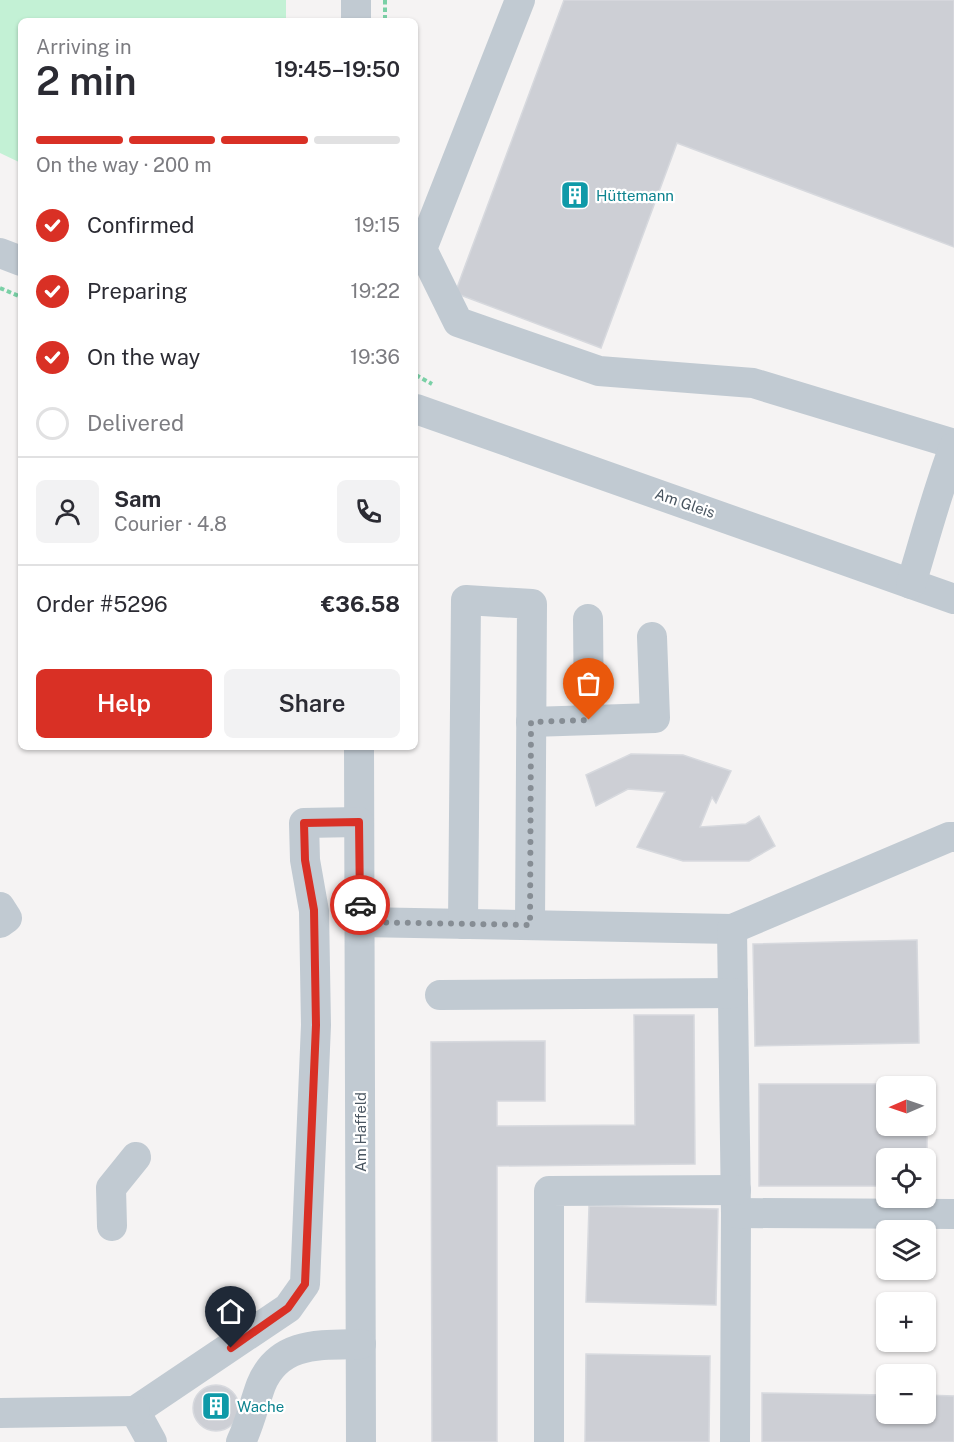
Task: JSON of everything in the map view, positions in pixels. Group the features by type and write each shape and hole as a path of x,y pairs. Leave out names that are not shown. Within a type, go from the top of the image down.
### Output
{"street":[{"path":"356,0 356,18"},
{"path":"520,0 422,249 458,322 598,371 753,383 954,445 910,584"},
{"path":"0,253 18,260"},
{"name":"Am Gleis","path":"418,410 954,599"},
{"path":"463,924 466,600 532,604 530,925"},
{"path":"588,619 589,720"},
{"path":"531,722 655,718 652,637"},
{"name":"Am Haffeld","path":"359,750 361,1442"},
{"path":"0,1413 135,1411 288,1308 305,1284 316,1014 314,910 305,860 304,823 359,822"},
{"path":"360,922 732,929 949,837 954,837"},
{"path":"0,907 7,918 0,923"},
{"path":"732,929 736,1202 735,1442"},
{"path":"440,995 733,993"},
{"path":"112,1226 111,1188 136,1157"},
{"path":"549,1442 549,1191 954,1214"},
{"path":"241,1442 262,1383 280,1356 305,1347 361,1344"},
{"path":"135,1411 153,1442"}],"path":[{"path":"385,0 385,18"},
{"path":"0,288 18,296"}],"green space":[{"path":"0,0 286,0 286,18 18,18 18,162 0,153"}],"building":[{"name":"Hüttemann","path":"564,0 954,0 954,247 677,143 601,348 455,293"},
{"path":"631,754 683,755 731,771 716,803 712,797 700,827 746,824 759,816 775,846 749,861 683,861 637,847 665,792 628,789 596,806 586,775"},
{"path":"917,940 919,1043 755,1046 753,944"},
{"path":"634,1015 694,1015 695,1164 497,1166 497,1442 432,1442 431,1042 545,1041 545,1101 497,1101 497,1126 635,1125"},
{"path":"759,1084 876,1084 876,1136 927,1136 927,1148 876,1148 876,1186 759,1186"},
{"path":"589,1206 718,1209 716,1305 586,1302"},
{"path":"586,1354 710,1356 709,1442 585,1442"},
{"name":"Wache","path":"216,1385 232,1392 239,1408 232,1424 216,1431 200,1424 193,1408 200,1392"},
{"path":"762,1393 876,1395 876,1424 936,1424 936,1395 954,1396 954,1442 762,1442"}],"way so far":[{"path":"360,905 360,922 530,925 531,722 589,720"}],"place":[{"name":"Hüttemann","path":"575,195"},
{"name":"Wache","path":"216,1406"}],"route":[{"path":"231,1348 288,1308 305,1284 316,1025 314,910 305,860 304,823 359,822 360,905"}]}
